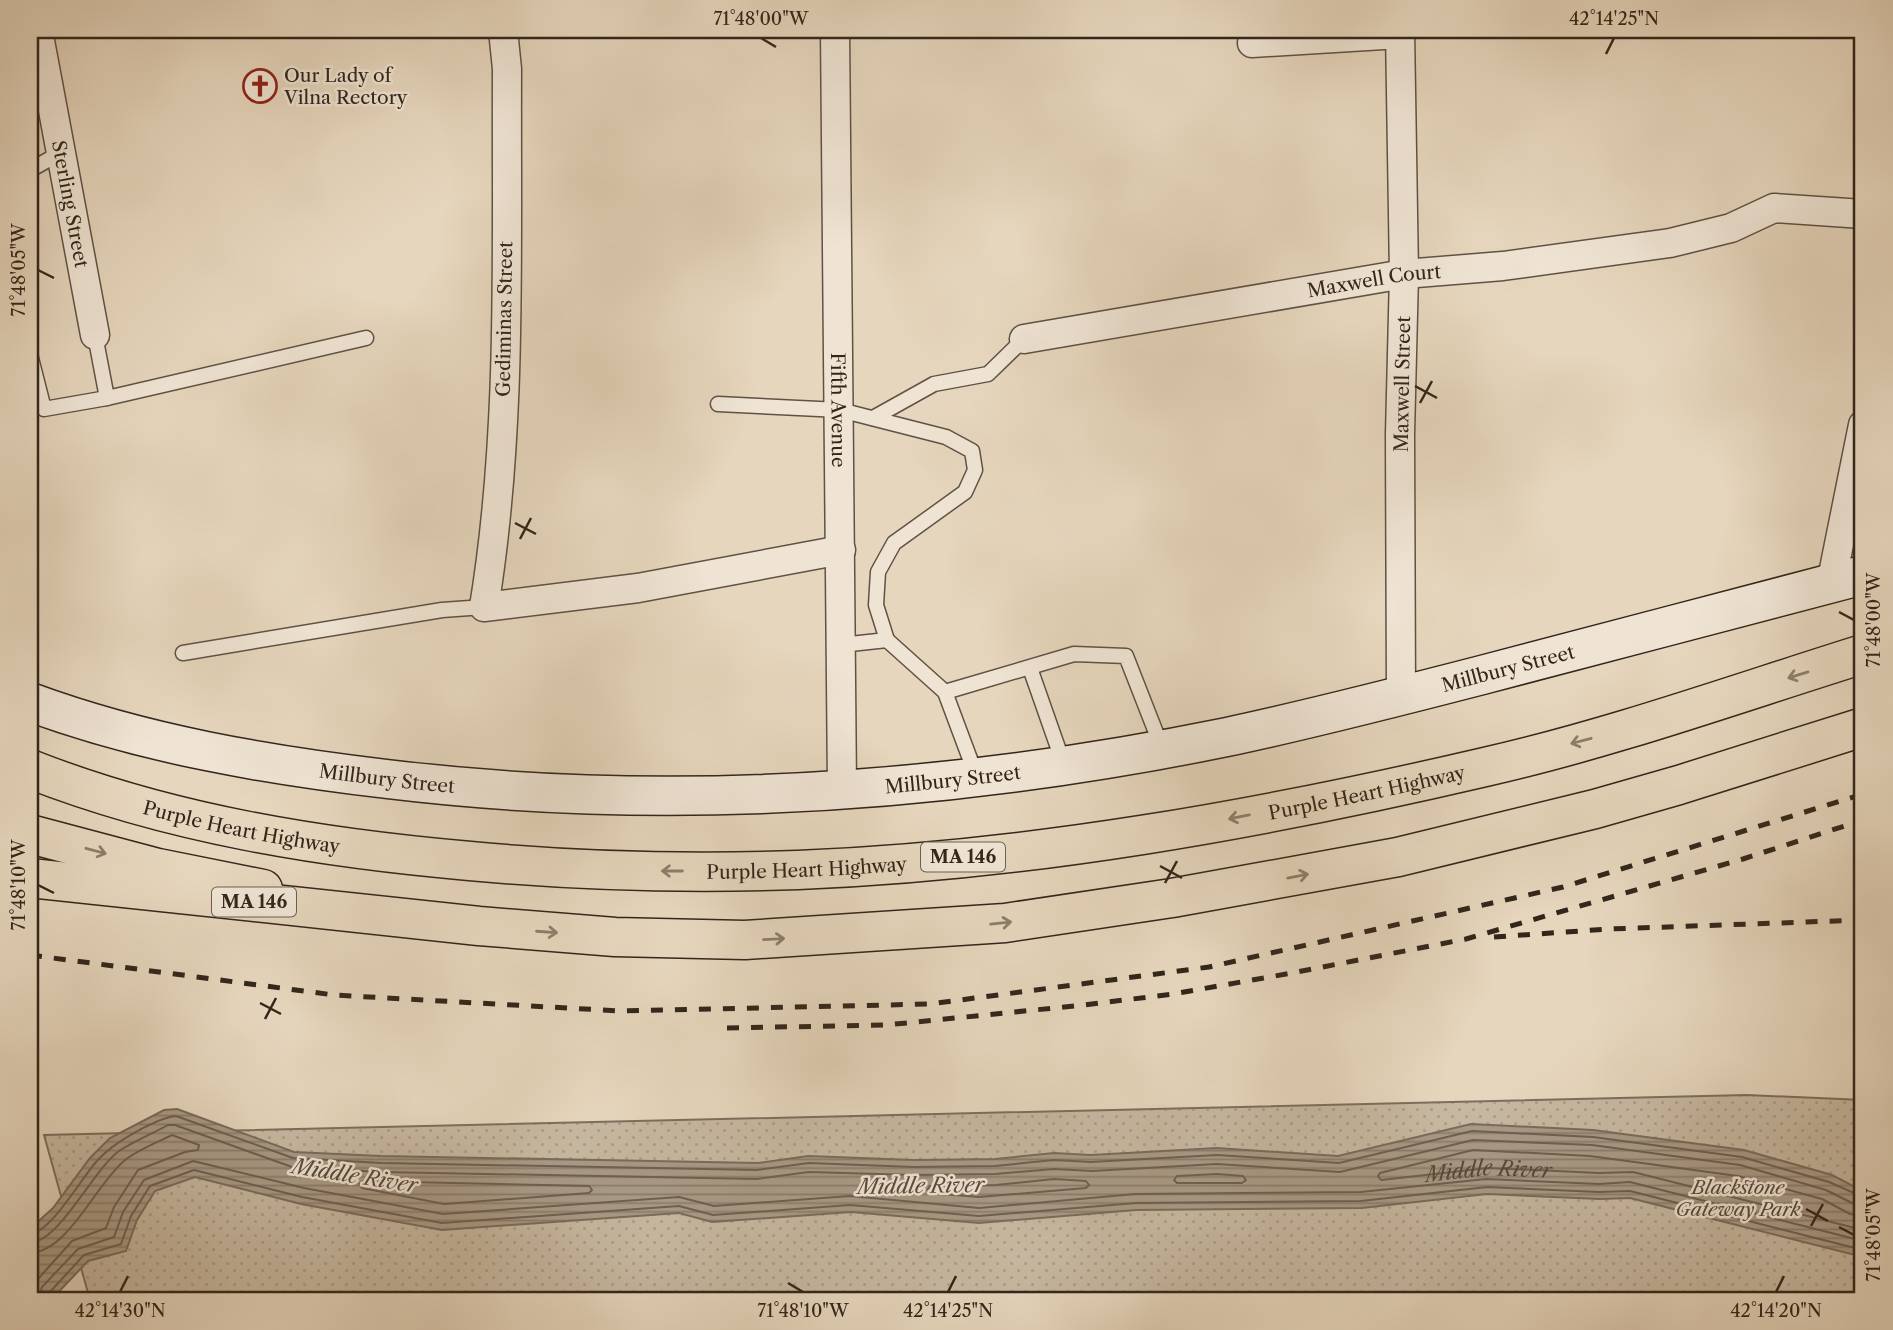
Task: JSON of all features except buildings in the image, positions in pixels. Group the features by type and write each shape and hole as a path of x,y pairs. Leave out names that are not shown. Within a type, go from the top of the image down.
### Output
{"main road":[{"name":"Millbury Street","path":"30,702 118,730 194,748 346,774 429,784 515,792 600,795 765,794 842,789 1011,774 1163,749 1325,715 1847,580"},
{"name":"Purple Heart Highway","path":"36,774 175,815 295,840 410,856 545,868 655,871 814,869 951,859 1091,841 1211,823 1334,799 1488,767 1602,736 1863,654"},
{"name":"MA 146","path":"30,878 478,926 615,937 745,940 1005,923 1172,898 1398,857 1607,805 1863,727"},
{"path":"30,834 158,867 355,909 478,926"}],"street":[{"name":"Sterling Street","path":"38,30 95,335"},
{"name":"Gediminas Street","path":"484,607 499,481 505,348 507,69 503,30"},
{"name":"Fifth Avenue","path":"835,30 842,789"},
{"path":"1252,44 1400,32"},
{"name":"Maxwell Street","path":"1400,32 1404,274 1400,434 1401,696"},
{"name":"Maxwell Court","path":"1024,340 1404,274 1503,267 1670,243 1727,229 1774,208 1863,214"},
{"path":"1847,580 1863,425"},
{"path":"484,607 638,588 841,550"}],"lane":[{"path":"30,170 62,152"},
{"path":"95,335 107,398"},
{"path":"30,354 44,408 107,398 366,338"},
{"path":"873,418 934,384 988,374 1024,340"},
{"path":"718,404 840,410 946,437 972,450 975,470 965,492 894,543 878,572 876,605 887,640 945,692 977,776"},
{"path":"184,653 442,610 484,607"},
{"path":"841,645 887,640"},
{"path":"945,692 1074,654 1126,656 1163,749"},
{"path":"1030,668 1065,765"}],"green space":[{"name":"Blackstone Gateway Park","path":"1747,1095 1863,1100 1863,1300 90,1300 44,1135"}],"water":[{"name":"Middle River","path":"177,1109 294,1152 758,1163 808,1156 914,1160 995,1159 1054,1153 1091,1155 1217,1148 1338,1156 1471,1124 1593,1130 1744,1150 1832,1175 1863,1191 1863,1257 1630,1198 1487,1194 1362,1208 1136,1210 979,1223 851,1212 712,1222 679,1213 442,1230 301,1204 195,1177 155,1191 137,1220 126,1251 88,1261 51,1300 30,1300 30,1229 53,1208 90,1158 110,1138 164,1110"}],"railway":[{"path":"30,955 334,995 621,1011 930,1004 1209,967 1563,887 1863,794"},
{"path":"727,1028 886,1025 1173,994 1292,973 1466,939 1743,859 1863,820"},
{"path":"1494,937 1609,929 1863,920"}],"place":[{"name":"Our Lady of Vilna Rectory","path":"260,86"}]}
